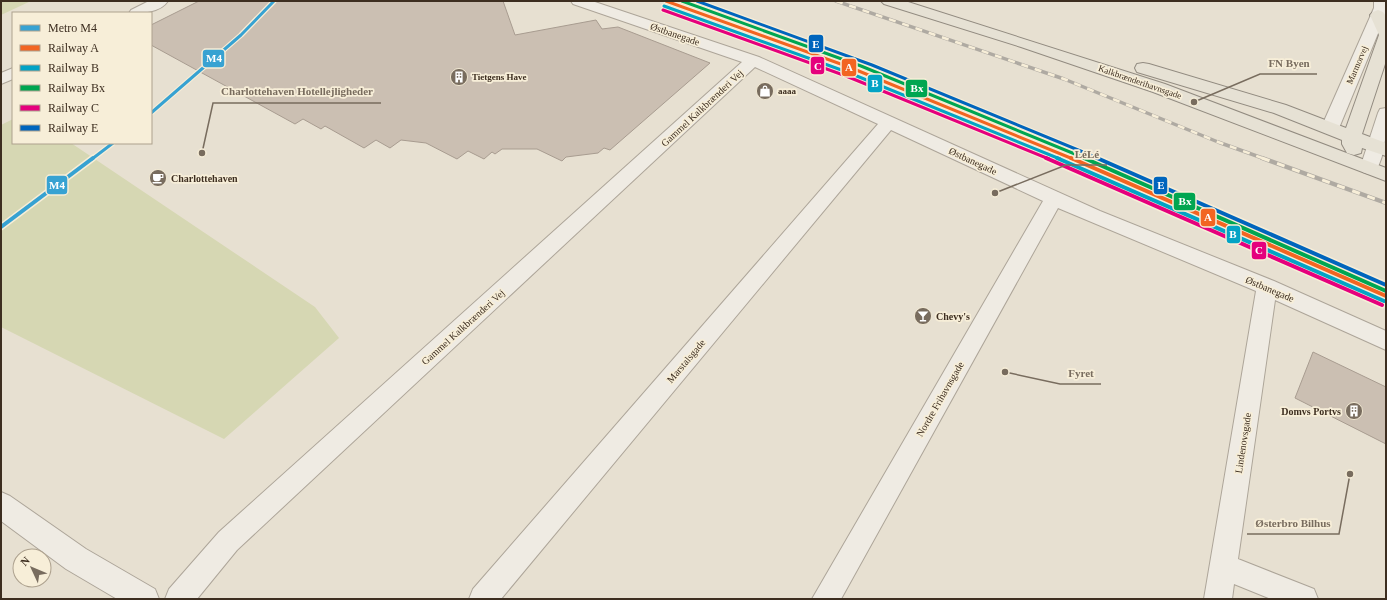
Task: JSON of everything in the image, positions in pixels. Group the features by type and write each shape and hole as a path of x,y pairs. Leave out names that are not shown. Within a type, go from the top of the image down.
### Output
{"main road":[{"name":"Kalkbrænderihavnsgade","path":"889,1 1027,44 1159,88 1386,175"},
{"name":"Kalkbrænderihavnsgade","path":"926,1 1016,27 1156,72 1273,107 1381,148"},
{"path":"1380,8 1386,33"},
{"path":"1369,168 1356,154 1351,144 1352,137 1386,37"}],"street":[{"path":"138,12 161,1"},
{"name":"Østbanegade","path":"578,1 753,60 1093,216 1267,287 1386,341"},
{"name":"Marmorvej","path":"1330,128 1380,8"},
{"name":"Gammel Kalkbrænderi Vej","path":"179,599 228,542 753,60"},
{"path":"1,79 12,74"},
{"path":"1369,168 1381,148 1386,113"},
{"name":"Marstalsgade","path":"483,599 888,122"},
{"name":"Nordre Frihavnsgade","path":"826,599 1054,198"},
{"name":"Lindenovsgade","path":"1218,599 1267,287"},
{"path":"1,505 76,559 145,599"},
{"path":"1223,566 1304,599"}],"green space":[{"path":"1,1 31,1 1,15"},
{"path":"12,120 12,144 72,144 315,307 339,338 224,439 1,327 1,125"}],"building":[{"name":"Tietgens Have","path":"199,1 503,1 515,35 596,20 602,29 618,27 710,63 610,150 604,148 598,153 566,157 562,161 537,149 502,149 495,154 492,152 484,159 468,151 457,159 426,143 401,140 390,148 376,140 364,148 325,126 321,129 303,119 295,124 152,46 152,24"},
{"name":"Domvs Portvs","path":"1313,352 1386,387 1386,444 1295,398"}],"railway":[{"path":"836,1 1064,79 1218,142 1265,159"},
{"path":"1262,158 1386,203"}],"metro line":[{"name":"M4","path":"152,112 241,35 274,1"},
{"name":"M4","path":"1,227 112,144"}],"rail line":[{"name":"A","path":"666,1 758,33 940,103 1119,178 1386,296"},
{"name":"Bx","path":"682,1 772,32 949,101 1125,175 1386,291"},
{"name":"E","path":"697,1 785,32 959,100 1130,172 1386,285"},
{"name":"B","path":"664,6 756,38 938,108 1117,183 1384,301"},
{"name":"C","path":"663,10 755,42 936,112 1115,187 1382,305"}],"place":[{"name":"Tietgens Have","path":"459,77"},
{"name":"aaaa","path":"765,91"},
{"name":"FN Byen","path":"1194,102"},
{"name":"Charlottehaven Hotellejligheder","path":"202,153"},
{"name":"Charlottehaven","path":"158,178"},
{"name":"LéLé","path":"995,193"},
{"name":"Chevy's","path":"923,316"},
{"name":"Fyret","path":"1005,372"},
{"name":"Domvs Portvs","path":"1354,411"},
{"name":"Østerbro Bilhus","path":"1350,474"}]}
